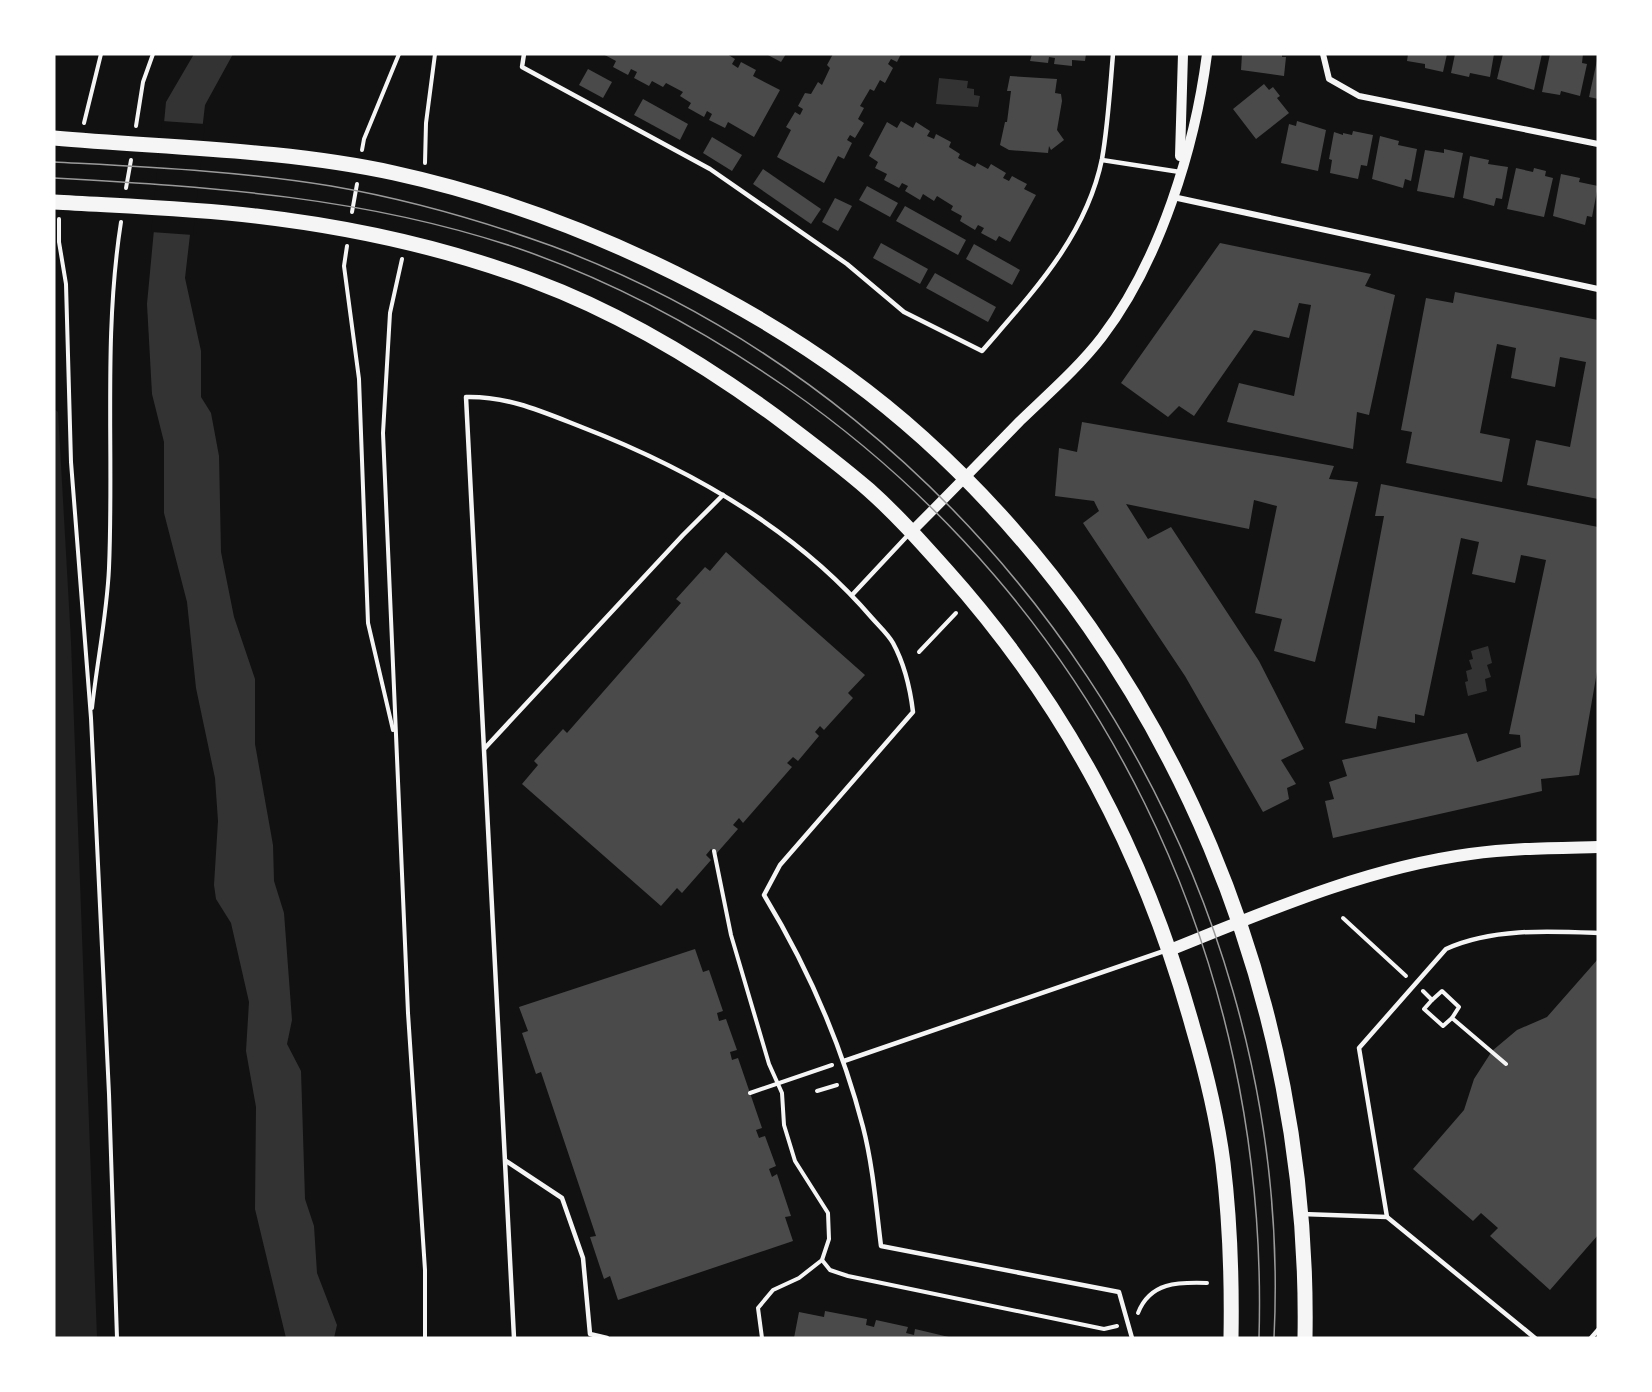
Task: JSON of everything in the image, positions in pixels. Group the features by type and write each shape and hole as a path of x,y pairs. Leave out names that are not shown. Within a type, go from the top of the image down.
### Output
{"main road":[{"path":"54,138 286,156 394,173 555,222 623,249 692,283 756,319 868,393 922,437 964,477 1048,571 1111,658 1165,748 1192,802 1240,922 1270,1028 1284,1089 1302,1214 1305,1338"},
{"path":"57,202 256,215 383,238 535,281 593,306 652,336 744,393 870,491 912,531 987,615 1026,666 1071,736 1126,842 1170,950 1210,1091 1222,1161 1229,1234 1231,1338"},
{"path":"1170,950 1327,890 1421,863 1517,849 1598,847"}],"street":[{"path":"1180,172 1183,54"},
{"path":"912,531 1102,336 1136,283 1163,224 1180,172 1203,83 1207,54"},
{"path":"1323,54 1329,79 1359,96 1598,144"},
{"path":"1172,197 1598,289"}],"lane":[{"path":"524,54 522,68 710,169 847,264 904,312 982,351 1055,265 1080,223 1102,160 1113,54"},
{"path":"1102,160 1180,172"},
{"path":"514,1338 466,398 492,396 535,408 659,460 723,495 805,553 852,595 892,642 909,679 913,712 780,865 764,895 805,970 844,1061 864,1129 880,1246 1119,1292 1132,1338"},
{"path":"485,748 723,495"},
{"path":"852,595 912,531"},
{"path":"1387,1217 1359,1048 1446,949 1464,941 1508,934 1598,933"},
{"path":"844,1061 1170,950"},
{"path":"506,1161 562,1198 583,1258 590,1334 607,1338"},
{"path":"1302,1214 1387,1217 1535,1338"},
{"path":"1591,1338 1598,1330"}],"path":[{"path":"80,140 101,54"},
{"path":"134,138 143,82 153,54"},
{"path":"360,162 364,139 399,54"},
{"path":"423,181 426,123 435,54"},
{"path":"126,194 133,149"},
{"path":"351,220 358,174"},
{"path":"57,202 58,233 66,284 71,462 90,718 109,1094 117,1338"},
{"path":"90,718 109,569 109,355 115,261 122,216"},
{"path":"348,243 344,266 359,379 368,623 395,739"},
{"path":"404,243 390,313 383,433 408,1013 425,1270 425,1338"},
{"path":"919,652 956,613"},
{"path":"714,851 734,945 769,1064 779,1085 784,1125 795,1161 828,1213 829,1239 822,1260 799,1278 773,1290 758,1308 762,1338"},
{"path":"1432,1000 1424,1009 1443,1026 1452,1018"},
{"path":"750,1093 844,1061"},
{"path":"817,1090 837,1085"},
{"path":"822,1260 830,1270 860,1279 1104,1329 1128,1323 1138,1314 1150,1292 1165,1285 1182,1282 1207,1283"}],"shaded area":[{"path":"194,54 233,54 205,105 185,278 201,351 201,397 211,413 219,456 221,552 234,617 255,679 255,744 273,845 274,881 284,913 292,1020 287,1044 301,1071 305,1199 314,1226 317,1273 337,1325 334,1338 286,1338 255,1209 256,1107 246,1051 249,1002 231,923 216,899 214,885 218,821 215,778 196,688 187,602 164,513 164,442 152,394 147,304 166,102"},
{"path":"939,78 968,81 967,88 974,89 974,95 980,96 978,107 936,104"},
{"path":"54,409 58,412 71,642 97,1338 54,1338"},
{"path":"1488,646 1492,663 1487,665 1491,677 1485,679 1487,691 1468,696 1465,682 1468,681 1466,671 1472,669 1469,660 1473,659 1471,651"}],"pier":[{"path":"162,121 205,124 193,235 151,232"}],"building":[{"path":"603,54 727,54 735,59 732,64 738,68 741,62 756,70 753,76 780,90 754,137 728,122 725,128 709,120 712,114 707,111 704,117 688,108 691,103 680,96 683,92 666,83 663,87 652,81 649,86 634,78 637,72 631,69 628,75 613,67 616,61"},
{"path":"766,54 786,54 781,62"},
{"path":"833,54 901,54 897,62 891,59 888,64 893,68 885,83 880,80 874,91 870,89 860,106 864,108 858,119 864,123 855,138 850,135 847,140 852,143 844,159 838,156 824,183 777,157 791,130 786,127 795,112 800,115 803,109 798,106 805,93 811,94 818,82 822,85 830,68 827,65"},
{"path":"1032,54 1086,54 1085,61 1072,60 1072,66 1054,64 1055,58 1049,57 1048,63 1030,61"},
{"path":"1242,54 1282,54 1282,57 1286,57 1284,76 1241,70"},
{"path":"1408,54 1447,54 1443,72 1425,68 1425,64 1407,61"},
{"path":"1455,54 1494,54 1490,77 1470,73 1469,77 1451,73"},
{"path":"1503,54 1542,54 1534,90 1497,79"},
{"path":"1550,54 1583,54 1582,63 1587,64 1580,96 1561,91 1560,95 1542,92"},
{"path":"1598,56 1598,99 1589,97"},
{"path":"588,69 612,82 603,98 579,85"},
{"path":"1010,76 1057,79 1055,93 1061,94 1062,101 1057,130 1064,140 1051,150 1049,146 1048,153 1009,150 1000,145 1005,122 1007,122 1011,91 1007,91"},
{"path":"1264,84 1269,90 1273,87 1280,96 1277,98 1289,113 1256,139 1233,109"},
{"path":"643,99 688,124 680,140 634,115"},
{"path":"901,121 913,128 916,122 930,131 927,136 934,139 936,134 951,142 949,147 960,154 958,158 975,167 977,163 988,169 991,164 1006,173 1003,178 1009,181 1012,176 1027,184 1024,189 1036,195 1010,242 999,236 996,241 981,233 984,228 978,225 975,230 960,221 962,216 951,210 953,206 937,196 934,201 923,194 920,200 905,191 908,186 902,183 899,188 884,180 887,174 875,168 878,162 869,156 887,122 897,128"},
{"path":"1297,121 1326,130 1318,171 1281,163 1289,124 1296,126"},
{"path":"1353,131 1373,135 1367,166 1361,165 1358,179 1330,173 1332,160 1329,159 1334,132 1352,135"},
{"path":"1380,136 1399,141 1398,145 1417,149 1411,181 1405,179 1403,188 1372,179"},
{"path":"712,137 742,155 732,171 703,153"},
{"path":"1444,149 1463,153 1454,198 1417,191 1425,150 1444,153"},
{"path":"1470,156 1489,160 1488,164 1508,167 1502,199 1496,198 1494,206 1463,198"},
{"path":"1516,168 1533,172 1534,168 1546,171 1545,176 1553,178 1544,217 1507,209"},
{"path":"763,169 821,209 811,224 753,184"},
{"path":"1561,174 1580,178 1579,182 1598,186 1592,217 1587,216 1585,225 1553,216"},
{"path":"867,186 898,203 890,217 859,200"},
{"path":"835,198 852,206 838,231 822,222"},
{"path":"905,206 966,240 958,255 896,221"},
{"path":"881,243 928,269 920,284 873,258"},
{"path":"1220,243 1371,274 1365,286 1395,295 1369,415 1357,412 1353,449 1227,422 1239,383 1294,396 1311,305 1299,303 1289,338 1254,330 1194,416 1179,406 1168,417 1121,383"},
{"path":"974,244 1020,270 1012,285 966,259"},
{"path":"935,273 996,307 988,322 926,288"},
{"path":"1455,292 1598,320 1598,499 1527,485 1536,440 1570,447 1586,362 1560,357 1555,387 1511,378 1516,348 1497,344 1480,433 1510,439 1502,482 1406,463 1412,432 1401,430 1426,298 1453,303"},
{"path":"1082,422 1334,466 1329,479 1358,482 1315,662 1274,651 1282,619 1255,613 1277,506 1254,500 1249,529 1126,504 1148,539 1171,527 1259,661 1304,749 1281,760 1296,784 1287,788 1289,799 1263,812 1185,676 1083,523 1099,511 1094,501 1055,496 1059,448 1077,452"},
{"path":"1381,484 1598,527 1598,666 1579,775 1541,779 1542,791 1333,838 1325,801 1334,799 1329,782 1347,776 1342,760 1467,733 1477,762 1521,747 1520,735 1509,734 1546,560 1521,555 1515,583 1472,574 1479,542 1461,538 1424,716 1415,714 1415,723 1378,716 1376,729 1345,723 1384,516 1375,516"},
{"path":"726,552 865,675 848,693 853,698 824,730 820,726 815,732 819,736 798,761 793,757 787,763 792,767 743,823 739,818 733,825 738,829 716,854 711,849 706,855 711,860 682,893 677,888 661,906 522,784 538,765 534,761 563,729 567,733 681,603 676,599 705,567 710,571"},
{"path":"695,949 703,972 709,970 723,1011 717,1013 719,1021 726,1019 737,1050 730,1052 732,1060 738,1058 762,1128 756,1130 759,1138 765,1136 776,1166 769,1169 772,1177 777,1174 791,1216 785,1217 793,1241 618,1300 610,1276 604,1279 590,1237 596,1236 541,1072 536,1074 522,1033 528,1031 519,1007"},
{"path":"1598,959 1598,1235 1550,1290 1490,1236 1498,1228 1481,1213 1473,1221 1413,1169 1464,1110 1474,1079 1492,1051 1517,1030 1547,1017"},
{"path":"825,1311 867,1319 866,1325 874,1327 876,1320 908,1327 906,1333 914,1335 915,1329 953,1338 794,1338 799,1312 824,1317"}],"tram line":[{"path":"54,162 228,173 331,186 443,211 552,246 711,321 855,420 981,540 1087,677 1172,829 1233,991 1268,1162 1274,1338"},
{"path":"54,178 289,197 405,217 463,231 520,249 625,292 724,347 787,388 898,476 994,575 1077,685 1144,803 1197,929 1234,1061 1255,1198 1259,1338"}]}
